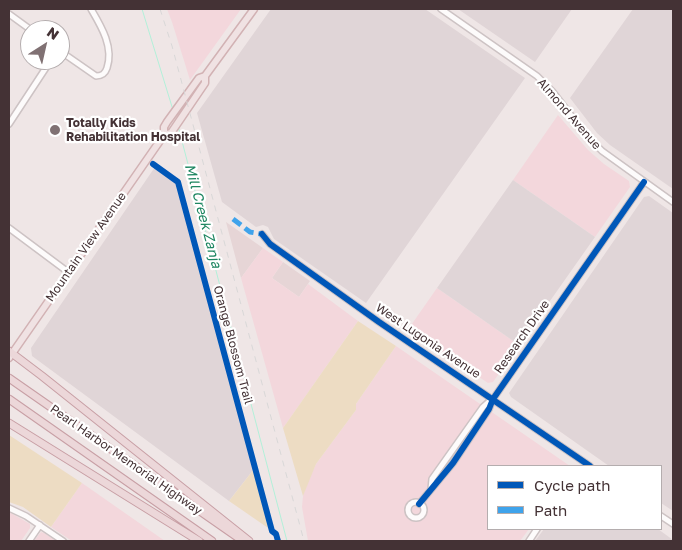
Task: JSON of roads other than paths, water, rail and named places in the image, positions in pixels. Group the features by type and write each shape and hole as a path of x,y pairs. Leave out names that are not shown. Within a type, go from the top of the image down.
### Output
{"highway":[{"path":"10,354 42,376 249,541"},
{"name":"Pearl Harbor Memorial Highway","path":"10,379 243,541"},
{"name":"Pearl Harbor Memorial Highway","path":"9,399 212,541"},
{"path":"9,423 199,541"}],"main road":[{"name":"Mountain View Avenue","path":"167,134 164,128 167,122 199,78 205,76 254,9"},
{"name":"Mountain View Avenue","path":"10,354 167,134 206,83 205,76"}],"street":[{"path":"70,58 92,74 100,76 107,70 110,53 102,30 91,9"},
{"name":"Almond Avenue","path":"441,9 537,76 552,91 594,144 610,158 673,202"},
{"path":"9,124 44,70"},
{"name":"Research Drive","path":"419,504 431,489 432,479 483,407 493,399 644,182"},
{"path":"9,228 68,272"},
{"name":"West Lugonia Avenue","path":"262,234 270,244 493,399 582,464"},
{"path":"9,508 14,509 63,541"},
{"path":"662,517 673,524"},
{"path":"29,541 40,525"},
{"path":"529,541 536,530"}],"waterway":[{"name":"Mill Creek Zanja","path":"142,9 173,110"},
{"name":"Mill Creek Zanja","path":"178,126 287,541"}],"railway":[{"path":"160,9 172,46 304,541"}],"place":[{"name":"Totally Kids Rehabilitation Hospital","path":"55,130"}]}
